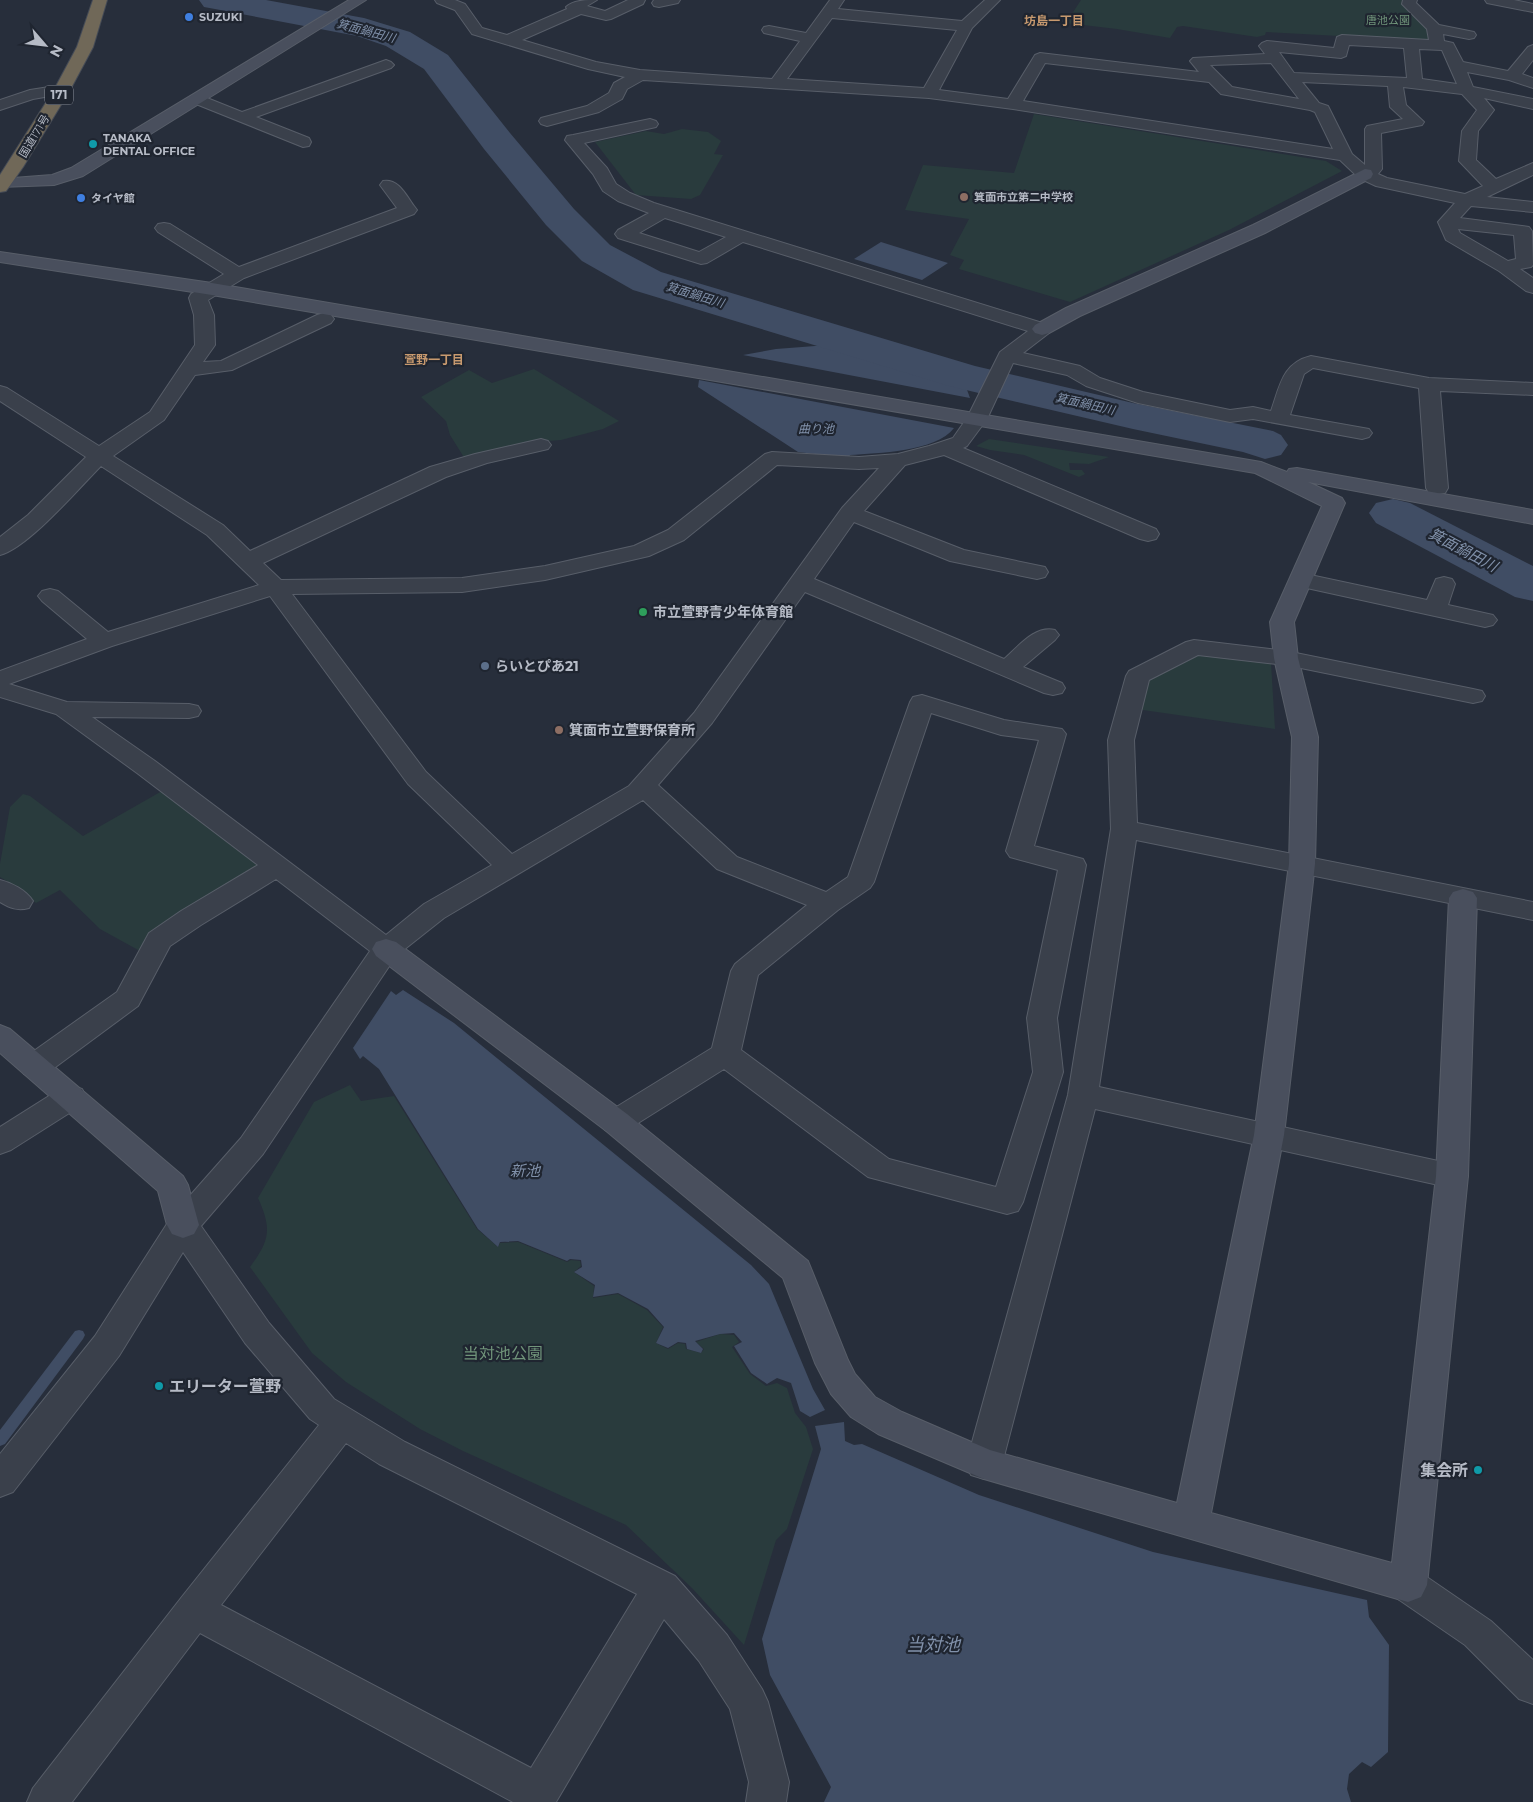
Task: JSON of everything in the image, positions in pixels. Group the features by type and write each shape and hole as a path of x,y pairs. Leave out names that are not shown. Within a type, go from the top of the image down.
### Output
{"highway":[{"name":"国道171号","path":"2,185 62,90 85,47 100,0"}],"street":[{"path":"2,185 54,180 77,172 359,0"},
{"path":"442,0 460,7 477,31 593,66 640,75 929,93 1013,104 1345,156"},
{"path":"776,84 837,0"},
{"path":"929,93 966,26 993,0"},
{"path":"1410,0 1409,4 1434,28 1469,35"},
{"path":"1492,0 1533,8"},
{"path":"507,41 585,4 606,16 638,1"},
{"path":"828,14 966,26"},
{"path":"1434,28 1438,46"},
{"path":"769,30 810,38"},
{"path":"1313,106 1267,46 1341,52 1342,40 1448,46 1467,90 1486,110 1470,132 1467,161 1494,187"},
{"path":"1411,44 1415,83"},
{"path":"1512,76 1533,50"},
{"path":"1013,104 1040,58 1214,78"},
{"path":"1275,58 1198,61 1227,91 1322,109 1345,156 1366,174 1382,182 1467,200 1533,207"},
{"path":"242,117 386,65"},
{"path":"1455,65 1512,76 1533,83"},
{"path":"639,113 620,86 640,75"},
{"path":"1289,77 1415,83 1467,90 1533,104"},
{"path":"0,679 104,641 275,587 462,585 545,573 642,551 676,535 772,458 859,463 898,460 960,442 977,418 1007,356 1042,330 1073,312 1259,229 1374,169 1373,130 1416,122 1398,107 1395,83"},
{"path":"0,105 30,95 62,90"},
{"path":"197,99 304,142"},
{"path":"547,120 593,109 639,113"},
{"path":"639,113 573,140 601,172 609,187 624,197 663,212 1042,330"},
{"path":"1447,222 1467,200 1533,168"},
{"path":"0,548 36,520 99,456 158,416 204,345 204,315 198,298 237,274 408,210 389,185"},
{"path":"663,212 624,234 701,260 741,236"},
{"path":"1447,222 1523,231 1525,263 1505,266"},
{"path":"1447,222 1452,236 1505,266 1533,288"},
{"path":"164,228 237,274"},
{"path":"0,257 212,289 977,418 1533,517"},
{"path":"188,370 225,366 324,319"},
{"path":"1007,356 1073,370 1093,382 1147,399 1230,416 1253,413 1362,433"},
{"path":"1278,419 1295,373 1301,366 1311,362 1429,384 1533,389"},
{"path":"1429,384 1437,488"},
{"path":"0,392 215,530 275,587 417,778 510,867"},
{"path":"248,561 438,472 482,458 541,445"},
{"path":"944,448 1148,534"},
{"path":"0,1481 107,1346 184,1225 252,1146 386,949 434,912 638,792 703,718 850,513 898,460"},
{"path":"1190,1524 1269,1135 1302,864 1305,737 1286,658 1282,622 1334,503 1261,468"},
{"path":"850,513 958,556 1038,572"},
{"path":"1301,580 1485,620"},
{"path":"800,581 1053,688"},
{"path":"1434,609 1444,584"},
{"path":"50,596 104,641"},
{"path":"1006,668 1047,635"},
{"path":"984,1464 1084,1095 1124,830 1121,740 1138,676 1194,647 1286,658 1473,696"},
{"path":"0,690 65,709 189,711"},
{"path":"616,1122 725,1054 746,971 828,903 860,882 922,702 1000,727 1053,734 1020,851 1073,865 1042,1018 1048,1072 1007,1202 879,1169 725,1054"},
{"path":"65,709 146,767 616,1122 796,1270 832,1362 843,1384 863,1407 890,1423 984,1464 1408,1585 1478,1633 1533,1686"},
{"path":"643,786 727,863 828,903"},
{"path":"1124,830 1533,911"},
{"path":"36,1066 128,998 159,940 191,918 277,866"},
{"path":"1408,1585 1452,1176 1463,898"},
{"path":"0,1036 172,1185 184,1225 257,1333 322,1409 392,1453 662,1588 713,1648 748,1702 769,1782 766,1802"},
{"path":"1084,1095 1452,1176"},
{"path":"0,1142 71,1097"},
{"path":"47,1802 194,1610 342,1422"},
{"path":"194,1610 535,1798 662,1588"}],"green space":[{"name":"唐池公園","path":"1081,0 1404,0 1402,3 1408,10 1429,27 1432,41 1266,32 1265,35 1257,37 1183,26 1177,27 1170,38 1066,23"},
{"path":"1034,114 1326,161 1342,171 1229,230 1070,302 959,269 964,260 950,255 969,219 905,210 923,165 1014,173"},
{"path":"682,129 708,132 721,141 714,154 723,155 700,195 691,199 636,195 595,142 646,131 664,134"},
{"path":"534,369 619,421 603,429 561,440 536,442 465,459 450,435 446,421 421,397 469,370 492,383"},
{"path":"989,439 1109,457 1089,464 1069,463 1070,470 1082,470 1085,474 1079,477 1024,455 976,446"},
{"path":"1194,647 1271,663 1275,729 1129,708 1141,677"},
{"path":"162,791 261,867 140,951 100,929 60,890 36,903 18,888 0,877 0,864 10,807 23,794 30,796 83,836"},
{"name":"当対池公園","path":"350,1085 361,1101 394,1096 477,1229 498,1247 500,1243 518,1242 567,1262 571,1260 580,1261 581,1266 574,1272 594,1286 593,1298 618,1294 647,1310 663,1327 656,1343 668,1349 678,1343 685,1344 686,1349 701,1353 704,1349 696,1342 720,1334 734,1335 739,1342 732,1347 750,1374 766,1386 777,1383 787,1388 795,1413 806,1427 813,1449 787,1529 776,1540 744,1645 692,1588 626,1525 463,1451 420,1429 346,1382 312,1353 250,1267 262,1249 267,1234 265,1218 258,1198 314,1102"}],"water":[{"path":"881,242 948,263 922,280 854,259"},
{"path":"828,345 966,387 970,398 743,355 776,349"},
{"name":"曲り池","path":"699,380 954,428 934,442 905,450 850,455 849,458 798,452 698,387"},
{"name":"新池","path":"403,990 454,1023 751,1265 769,1284 813,1389 825,1410 810,1417 800,1411 791,1383 777,1378 767,1384 751,1373 734,1346 742,1342 734,1333 720,1334 695,1341 703,1349 701,1353 687,1349 686,1343 678,1342 668,1348 656,1343 664,1327 648,1309 618,1293 593,1297 595,1285 574,1272 582,1267 581,1260 570,1259 567,1261 518,1241 500,1242 498,1247 478,1229 379,1069 363,1056 360,1059 353,1048 391,991 396,995"},
{"name":"当対池","path":"844,1422 845,1441 854,1445 862,1444 979,1495 1153,1552 1367,1600 1369,1617 1389,1645 1388,1752 1371,1767 1362,1762 1349,1774 1347,1789 1351,1802 824,1802 831,1787 770,1675 762,1639 821,1449 815,1426"}],"waterway":[{"name":"箕面鍋田川","path":"215,0 364,28 398,39 436,62 497,141 560,217 596,253 647,281 964,377 1133,416 1257,441 1265,445"},
{"name":"箕面鍋田川","path":"1393,513 1533,586"},
{"path":"0,1440 79,1335"}],"place":[{"name":"SUZUKI","path":"189,17"},
{"name":"TANAKA DENTAL OFFICE","path":"93,144"},
{"name":"箕面市立第二中学校","path":"964,197"},
{"name":"タイヤ館","path":"81,198"},
{"name":"市立萱野青少年体育館","path":"643,612"},
{"name":"らいとぴあ21","path":"485,666"},
{"name":"箕面市立萱野保育所","path":"559,730"},
{"name":"エリーター萱野","path":"159,1386"},
{"name":"集会所","path":"1478,1470"}],"district":[{"name":"坊島一丁目","path":"1054,21"},
{"name":"萱野一丁目","path":"434,360"}]}
